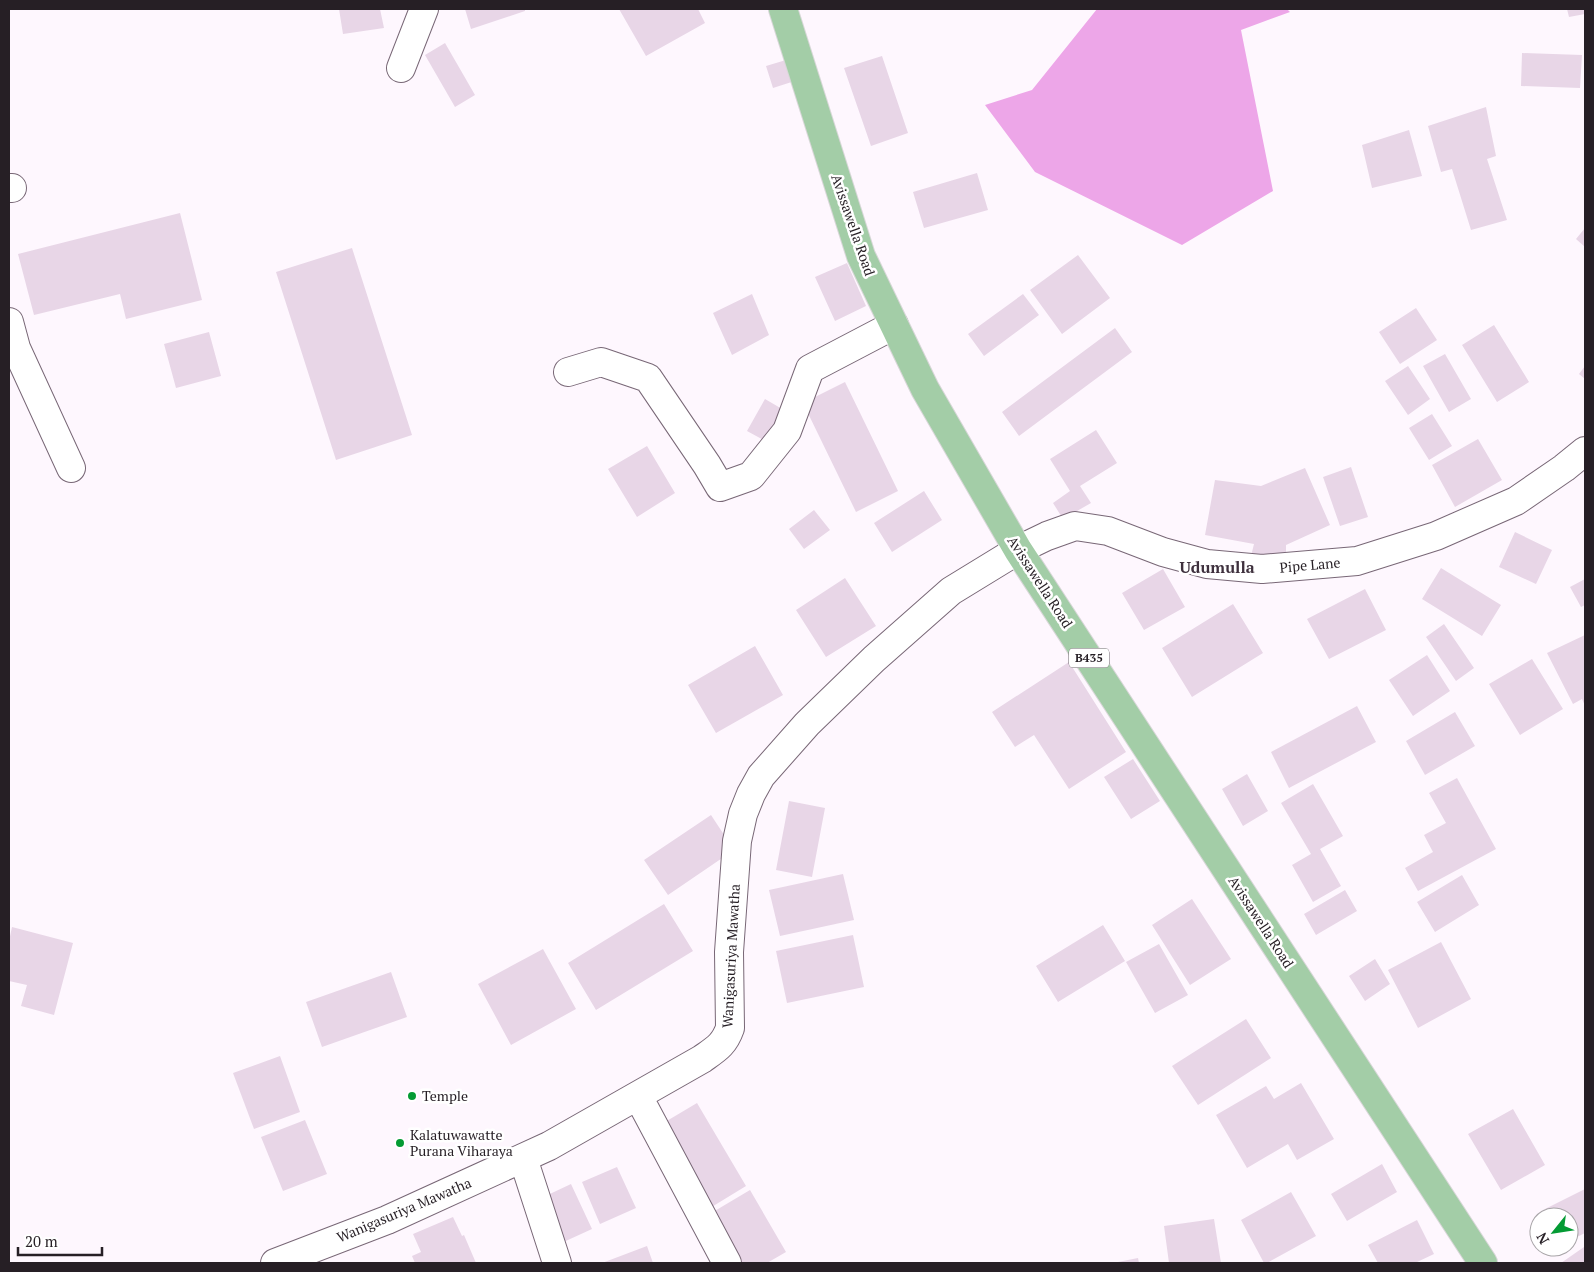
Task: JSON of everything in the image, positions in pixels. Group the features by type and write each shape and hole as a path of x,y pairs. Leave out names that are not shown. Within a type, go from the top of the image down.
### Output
{"main road":[{"name":"Avissawella Road","path":"783,9 861,256 925,390 1018,550 1483,1263"}],"street":[{"path":"401,68 424,9"},
{"path":"9,322 13,349 71,468"},
{"path":"568,372 600,362 648,378 720,487 751,476 788,431 810,370 894,325"},
{"name":"Pipe Lane","path":"1018,550 1047,536 1075,526 1108,531 1163,552 1206,564 1262,569 1357,561 1436,536 1516,501 1585,451"},
{"name":"Wanigasuriya Mawatha","path":"275,1263 387,1220 549,1146 702,1059 726,1039 730,1028 729,952 737,842 743,814 761,776 808,724 874,659 944,597 1018,550"},
{"path":"638,1096 727,1263"},
{"path":"523,1158 557,1263"}],"shaded area":[{"path":"1097,9 1287,9 1290,12 1241,30 1273,191 1182,245 1035,172 985,105 1032,90"}],"building":[{"path":"339,9 380,9 384,28 343,34"},
{"path":"465,9 525,9 525,11 471,29"},
{"path":"619,9 698,9 705,23 646,56"},
{"path":"1567,9 1585,9 1585,14 1569,17"},
{"path":"445,43 475,95 455,107 425,55"},
{"path":"1522,53 1582,55 1580,88 1521,86"},
{"path":"882,56 908,133 871,146 844,68"},
{"path":"796,57 804,78 773,88 766,66"},
{"path":"1486,107 1496,156 1487,159 1507,220 1471,230 1452,169 1441,172 1428,126"},
{"path":"1409,130 1422,176 1372,188 1362,145"},
{"path":"977,173 988,210 924,228 913,192"},
{"path":"180,213 202,300 126,319 120,294 34,315 18,254"},
{"path":"1585,228 1585,247 1576,239"},
{"path":"352,248 412,435 336,460 276,272"},
{"path":"1078,255 1110,298 1062,334 1030,290"},
{"path":"847,263 866,306 835,321 815,277"},
{"path":"752,294 769,335 732,355 713,313"},
{"path":"1023,294 1039,315 984,356 968,334"},
{"path":"1416,308 1437,340 1400,364 1379,332"},
{"path":"1494,325 1529,382 1497,402 1462,345"},
{"path":"1115,328 1132,352 1019,436 1002,412"},
{"path":"209,332 221,376 176,388 164,344"},
{"path":"1445,354 1471,399 1449,412 1423,366"},
{"path":"1408,366 1430,399 1408,415 1385,381"},
{"path":"1585,366 1585,379 1579,374"},
{"path":"845,382 898,491 856,512 803,403"},
{"path":"765,399 789,413 771,444 747,431"},
{"path":"1432,414 1452,446 1429,460 1409,428"},
{"path":"1096,430 1117,463 1080,486 1091,503 1063,519 1053,503 1070,491 1050,459"},
{"path":"1478,439 1502,480 1455,507 1432,465"},
{"path":"647,446 675,493 637,517 608,469"},
{"path":"1351,467 1368,517 1340,526 1323,477"},
{"path":"1305,468 1330,525 1286,545 1286,560 1251,556 1254,544 1205,535 1215,480 1261,486"},
{"path":"924,491 942,520 892,552 874,523"},
{"path":"814,510 830,530 804,549 789,529"},
{"path":"1515,532 1552,550 1536,584 1499,567"},
{"path":"1441,568 1501,605 1482,636 1422,599"},
{"path":"1163,569 1185,607 1144,630 1122,593"},
{"path":"845,578 876,626 826,657 796,610"},
{"path":"1585,579 1585,605 1581,607 1570,587"},
{"path":"1365,589 1386,630 1329,659 1307,619"},
{"path":"1233,604 1263,653 1192,697 1162,648"},
{"path":"1444,624 1474,668 1456,681 1426,637"},
{"path":"1585,635 1585,706 1582,699 1573,704 1547,653"},
{"path":"755,646 783,695 716,733 688,685"},
{"path":"1427,655 1450,691 1413,716 1389,680"},
{"path":"1532,659 1563,709 1520,735 1489,684"},
{"path":"1069,662 1126,752 1069,789 1034,735 1015,747 992,712"},
{"path":"1357,706 1376,742 1289,788 1271,752"},
{"path":"1455,712 1475,746 1425,775 1406,741"},
{"path":"1133,759 1160,801 1131,819 1104,777"},
{"path":"1247,774 1268,811 1243,826 1222,789"},
{"path":"1457,778 1496,849 1418,891 1405,868 1433,852 1424,835 1446,823 1429,793"},
{"path":"1313,784 1343,836 1320,849 1341,886 1313,902 1292,865 1311,854 1281,803"},
{"path":"789,801 825,808 812,877 776,870"},
{"path":"711,815 734,850 668,895 644,860"},
{"path":"843,874 854,920 780,936 769,890"},
{"path":"1462,875 1479,905 1435,932 1417,902"},
{"path":"1345,890 1357,911 1316,935 1304,914"},
{"path":"1192,899 1231,959 1190,985 1152,925"},
{"path":"664,904 693,951 596,1010 568,963"},
{"path":"1103,925 1125,961 1058,1002 1036,966"},
{"path":"12,927 73,943 54,1015 21,1006 27,985 9,981 9,941"},
{"path":"853,935 864,987 787,1003 776,951"},
{"path":"1441,942 1471,999 1418,1028 1388,970"},
{"path":"1159,944 1188,995 1155,1013 1126,962"},
{"path":"543,949 576,1009 511,1045 478,984"},
{"path":"1375,959 1390,984 1365,1001 1349,976"},
{"path":"391,972 407,1017 322,1047 306,1002"},
{"path":"1246,1019 1271,1058 1198,1105 1172,1066"},
{"path":"280,1056 300,1112 254,1129 233,1073"},
{"path":"1301,1083 1334,1139 1297,1160 1288,1144 1247,1168 1216,1115 1266,1086 1274,1099"},
{"path":"697,1103 746,1186 710,1208 660,1125"},
{"path":"1513,1109 1545,1165 1501,1190 1468,1134"},
{"path":"305,1120 327,1174 283,1191 261,1137"},
{"path":"1382,1164 1397,1192 1347,1221 1331,1194"},
{"path":"617,1167 636,1208 600,1224 582,1182"},
{"path":"571,1184 592,1229 557,1245 537,1200"},
{"path":"1585,1189 1585,1233 1579,1236 1579,1207 1549,1207"},
{"path":"750,1190 786,1252 767,1263 734,1263 713,1212"},
{"path":"1291,1192 1316,1236 1264,1263 1241,1220"},
{"path":"453,1217 462,1236 464,1235 476,1263 415,1263 412,1256 421,1252 413,1234"},
{"path":"1214,1219 1221,1263 1169,1263 1164,1226"},
{"path":"1417,1220 1434,1254 1415,1263 1378,1263 1368,1245"},
{"path":"647,1246 653,1263 602,1263"},
{"path":"1584,1247 1585,1263 1561,1263 1570,1257 1579,1257 1579,1250"},
{"path":"1138,1258 1139,1263 1118,1262"}],"place":[{"name":"Temple","path":"412,1096"},
{"name":"Kalatuwawatte Purana Viharaya","path":"400,1143"}],"district":[{"name":"Udumulla","path":"1217,567"}]}
